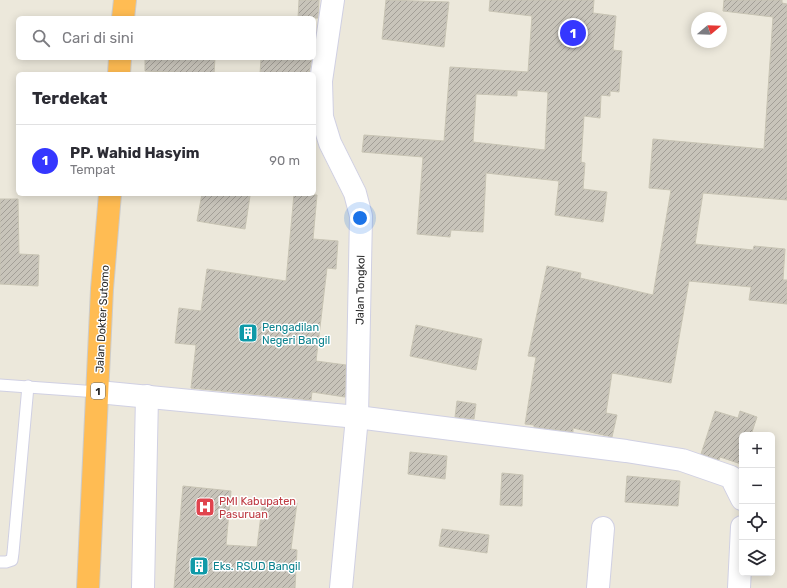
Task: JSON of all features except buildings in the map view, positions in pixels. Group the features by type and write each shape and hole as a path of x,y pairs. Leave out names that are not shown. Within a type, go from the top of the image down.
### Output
{"highway":[{"path":"123,16 125,0"},
{"path":"119,72 120,60"},
{"name":"Jalan Dokter Sutomo","path":"88,588 102,289 110,196"}],"street":[{"name":"Jalan Tongkol","path":"334,0 321,81 322,117 330,143 355,193 361,216 357,417 341,588"},
{"path":"98,392 357,417 626,451 682,460 731,477 739,493"},
{"path":"144,588 147,396"},
{"path":"598,588 603,528"},
{"path":"739,588 741,540"}],"lane":[{"path":"0,385 98,392"},
{"path":"0,562 12,560 28,386"}],"place":[{"name":"PP. Wahid Hasyim","path":"573,33"},
{"name":"Pengadilan Negeri Bangil","path":"248,333"},
{"name":"PMI Kabupaten Pasuruan","path":"205,507"},
{"name":"Eks. RSUD Bangil","path":"199,566"}]}
